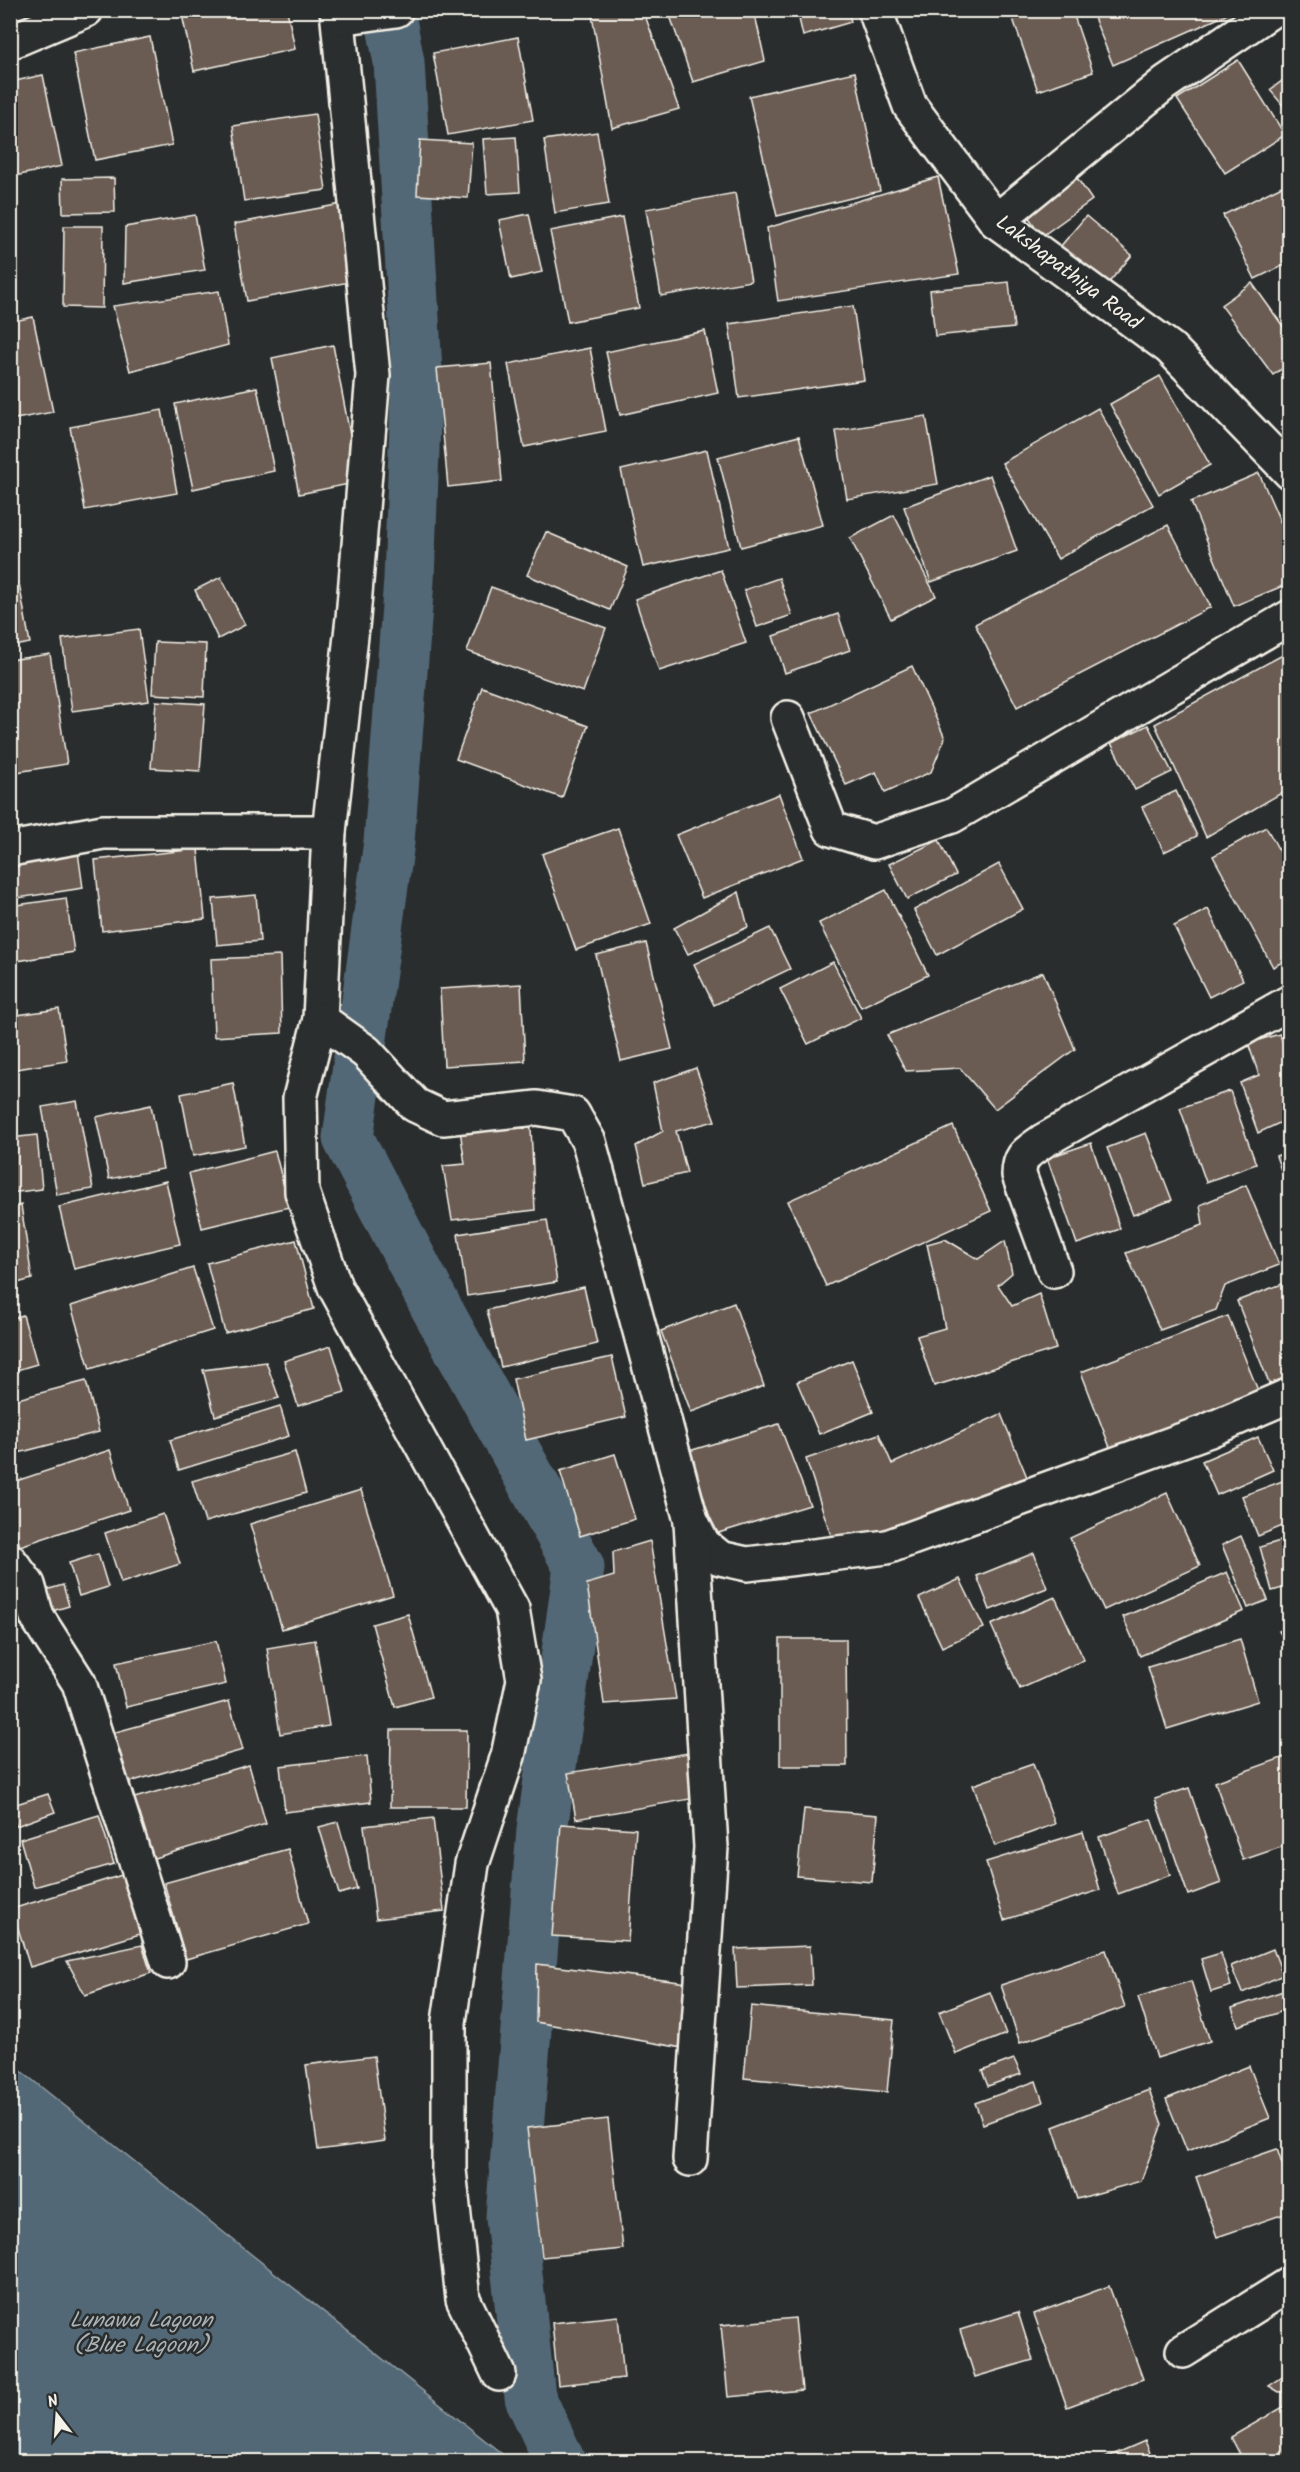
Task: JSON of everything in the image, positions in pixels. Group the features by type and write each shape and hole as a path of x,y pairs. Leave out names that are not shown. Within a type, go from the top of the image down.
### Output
{"street":[{"path":"10,42 86,10"},
{"path":"396,10 338,14 373,375 353,618 329,832 320,1019 300,1098 302,1192 335,1287 512,1609 524,1680 508,1756 472,1864 449,2022 448,2170 463,2299 499,2374"},
{"name":"Lakshapathiya Road","path":"875,10 910,106 996,221 1170,348 1290,472"},
{"path":"996,221 1165,83 1272,10"},
{"path":"788,718 831,830 874,842 952,816 1290,617"},
{"path":"10,849 103,832 329,832"},
{"path":"1054,1271 1019,1174 1019,1163 1026,1153 1043,1141 1290,1002"},
{"path":"320,1019 366,1052 415,1105 443,1118 537,1108 573,1114 589,1142 691,1520 702,1544 720,1558 747,1564 887,1547 1207,1431 1290,1395"},
{"path":"690,2159 711,1847 691,1520"},
{"path":"13,1568 28,1585 37,1617 79,1683 168,1962"},
{"path":"1183,2351 1290,2284"}],"water":[{"name":"Lunawa Lagoon (Blue Lagoon)","path":"11,2063 511,2461 11,2461"}],"building":[{"path":"181,10 287,10 295,49 194,71"},
{"path":"591,10 643,10 679,109 612,128"},
{"path":"668,10 754,10 765,61 693,82"},
{"path":"797,10 848,10 851,22 803,36"},
{"path":"1010,10 1072,10 1093,72 1038,91"},
{"path":"1091,10 1237,10 1113,65"},
{"path":"150,37 172,145 95,160 73,53"},
{"path":"518,37 533,120 448,135 433,53"},
{"path":"1238,60 1285,135 1225,173 1177,99"},
{"path":"855,72 880,191 777,216 749,96"},
{"path":"43,75 62,166 10,177 10,82"},
{"path":"1290,75 1290,114 1270,90"},
{"path":"315,114 326,190 244,201 233,126"},
{"path":"597,132 609,204 555,213 544,140"},
{"path":"516,137 520,192 487,194 483,139"},
{"path":"420,140 472,143 468,198 417,195"},
{"path":"1073,172 1092,200 1042,236 1022,208"},
{"path":"938,177 959,274 778,301 767,228"},
{"path":"114,178 115,212 63,213 62,179"},
{"path":"1290,182 1290,262 1255,279 1223,215"},
{"path":"735,193 751,281 661,296 646,209"},
{"path":"342,204 355,281 247,301 234,224"},
{"path":"529,214 542,272 511,279 499,220"},
{"path":"195,215 205,270 124,283 125,227"},
{"path":"1086,216 1132,255 1106,286 1060,247"},
{"path":"622,217 639,308 568,322 550,231"},
{"path":"64,226 103,226 102,308 63,307"},
{"path":"1009,282 1014,328 935,336 930,290"},
{"path":"1252,283 1290,336 1290,363 1273,375 1221,305"},
{"path":"219,291 228,345 130,371 113,306"},
{"path":"853,306 864,380 739,398 729,324"},
{"path":"33,317 53,412 10,420 10,322"},
{"path":"705,331 718,393 620,415 606,352"},
{"path":"333,345 359,482 299,494 272,358"},
{"path":"590,348 606,431 524,447 508,364"},
{"path":"491,363 502,481 448,487 437,368"},
{"path":"1160,376 1210,465 1159,494 1110,404"},
{"path":"257,387 274,471 193,489 175,404"},
{"path":"1098,408 1153,505 1058,559 1002,463"},
{"path":"162,410 177,493 85,510 70,427"},
{"path":"926,416 938,484 847,499 836,431"},
{"path":"799,436 823,525 741,547 718,457"},
{"path":"707,450 729,548 643,567 621,470"},
{"path":"1259,473 1290,544 1290,583 1234,606 1191,502"},
{"path":"990,475 1017,551 931,582 904,507"},
{"path":"894,515 936,596 891,619 850,538"},
{"path":"1168,525 1211,607 1017,707 975,624"},
{"path":"546,532 628,567 610,610 527,575"},
{"path":"721,570 746,643 659,671 635,599"},
{"path":"221,577 245,625 218,639 195,590"},
{"path":"779,578 792,615 757,627 744,590"},
{"path":"19,583 30,643 10,647 10,585"},
{"path":"491,587 606,628 583,692 467,651"},
{"path":"838,614 850,650 785,673 773,636"},
{"path":"139,629 149,701 72,711 62,639"},
{"path":"155,642 206,644 204,697 152,694"},
{"path":"1290,651 1290,788 1206,837 1155,724"},
{"path":"50,654 67,764 10,773 10,660"},
{"path":"912,666 945,738 931,772 885,792 876,772 846,785 811,713"},
{"path":"482,687 588,726 562,798 456,759"},
{"path":"156,701 205,704 200,771 151,768"},
{"path":"1148,725 1172,772 1135,790 1111,743"},
{"path":"1176,791 1197,836 1164,852 1142,807"},
{"path":"779,794 803,858 702,898 676,835"},
{"path":"1266,827 1290,870 1290,958 1273,967 1213,856"},
{"path":"618,828 651,924 576,950 542,854"},
{"path":"939,840 956,875 907,899 889,864"},
{"path":"198,849 205,919 102,931 95,860"},
{"path":"78,852 83,888 18,898 12,863"},
{"path":"999,864 1023,909 937,955 914,910"},
{"path":"886,890 928,975 861,1007 819,923"},
{"path":"739,892 748,927 688,954 674,928"},
{"path":"256,895 260,941 217,945 213,899"},
{"path":"66,898 74,952 10,962 10,906"},
{"path":"1208,909 1243,980 1209,997 1174,926"},
{"path":"770,928 790,969 714,1005 694,964"},
{"path":"646,943 672,1049 621,1061 596,955"},
{"path":"280,956 282,1033 214,1037 211,959"},
{"path":"833,962 861,1018 808,1044 780,989"},
{"path":"1043,972 1075,1049 995,1109 960,1068 906,1071 887,1035"},
{"path":"521,984 525,1061 444,1066 440,989"},
{"path":"59,1009 67,1061 10,1070 10,1016"},
{"path":"1280,1034 1290,1066 1290,1118 1258,1133 1240,1083 1259,1075 1248,1043"},
{"path":"696,1068 715,1121 676,1131 687,1173 645,1183 636,1146 663,1131 653,1083"},
{"path":"233,1083 245,1146 193,1156 181,1094"},
{"path":"1230,1091 1256,1164 1206,1182 1180,1108"},
{"path":"77,1101 93,1189 57,1195 42,1107"},
{"path":"151,1105 163,1169 109,1179 96,1117"},
{"path":"953,1126 991,1211 826,1286 788,1201"},
{"path":"531,1128 535,1210 452,1220 443,1166 465,1164 460,1130"},
{"path":"1146,1133 1172,1200 1133,1215 1107,1148"},
{"path":"37,1135 42,1189 10,1193 10,1138"},
{"path":"1091,1143 1120,1229 1077,1244 1047,1158"},
{"path":"275,1151 289,1207 202,1228 189,1173"},
{"path":"1290,1151 1290,1189 1288,1190 1276,1156"},
{"path":"166,1181 180,1244 74,1269 59,1207"},
{"path":"1246,1185 1279,1265 1225,1286 1216,1310 1160,1330 1126,1253 1203,1225 1200,1205"},
{"path":"21,1205 32,1279 10,1285 10,1208"},
{"path":"547,1220 557,1282 467,1296 458,1234"},
{"path":"945,1239 978,1259 1005,1241 1012,1273 998,1285 1012,1306 1039,1294 1056,1349 934,1386 917,1336 945,1328 927,1244"},
{"path":"296,1240 314,1309 225,1333 207,1263"},
{"path":"193,1268 213,1330 90,1369 71,1306"},
{"path":"1290,1281 1290,1384 1272,1391 1237,1301"},
{"path":"584,1287 597,1344 501,1367 487,1310"},
{"path":"734,1303 764,1386 691,1412 661,1331"},
{"path":"23,1315 37,1364 10,1372 10,1319"},
{"path":"1228,1316 1259,1393 1111,1450 1081,1372"},
{"path":"331,1346 345,1392 298,1406 284,1361"},
{"path":"612,1357 626,1417 526,1440 513,1379"},
{"path":"852,1360 873,1412 819,1434 797,1382"},
{"path":"266,1362 279,1398 215,1416 203,1370"},
{"path":"86,1381 99,1432 14,1454 10,1440 10,1401"},
{"path":"280,1406 289,1436 179,1470 170,1440"},
{"path":"1001,1414 1027,1477 835,1548 806,1459 879,1434 892,1464"},
{"path":"779,1424 810,1505 715,1534 689,1451"},
{"path":"1258,1437 1273,1470 1217,1495 1202,1461"},
{"path":"110,1450 129,1510 20,1546 10,1515 10,1483"},
{"path":"295,1452 306,1493 205,1522 192,1481"},
{"path":"615,1454 635,1519 580,1536 560,1471"},
{"path":"1285,1480 1290,1493 1290,1523 1258,1536 1242,1496"},
{"path":"361,1490 393,1595 282,1629 250,1524"},
{"path":"1167,1493 1200,1566 1104,1610 1070,1538"},
{"path":"163,1514 180,1564 121,1583 105,1533"},
{"path":"1241,1536 1268,1600 1248,1608 1222,1545"},
{"path":"1290,1538 1290,1586 1272,1591 1260,1547"},
{"path":"650,1541 676,1699 604,1704 587,1584 614,1576 613,1552"},
{"path":"1034,1553 1047,1588 990,1610 977,1576"},
{"path":"98,1554 108,1587 79,1596 69,1563"},
{"path":"1227,1572 1244,1611 1140,1656 1123,1617"},
{"path":"960,1579 984,1628 942,1647 919,1598"},
{"path":"63,1585 69,1606 42,1614 36,1593"},
{"path":"1055,1597 1084,1660 1020,1689 991,1625"},
{"path":"408,1614 431,1697 395,1707 372,1624"},
{"path":"1290,1626 1290,1650 1279,1631"},
{"path":"780,1639 846,1639 847,1766 780,1766"},
{"path":"1240,1639 1258,1701 1167,1729 1148,1667"},
{"path":"315,1640 329,1726 280,1734 267,1648"},
{"path":"216,1641 226,1684 126,1707 116,1663"},
{"path":"229,1701 243,1750 126,1783 112,1733"},
{"path":"391,1730 467,1730 466,1807 390,1807"},
{"path":"688,1753 696,1798 576,1819 568,1773"},
{"path":"1290,1755 1290,1844 1243,1860 1215,1782"},
{"path":"367,1756 371,1802 285,1812 280,1766"},
{"path":"1033,1764 1055,1824 995,1846 973,1785"},
{"path":"249,1765 266,1824 141,1862 124,1801"},
{"path":"1189,1788 1221,1883 1188,1895 1155,1799"},
{"path":"48,1794 55,1812 16,1826 10,1806"},
{"path":"804,1809 878,1815 872,1882 797,1876"},
{"path":"99,1815 114,1864 34,1887 20,1839"},
{"path":"433,1818 444,1911 376,1919 364,1826"},
{"path":"1151,1819 1170,1875 1118,1894 1099,1837"},
{"path":"338,1822 357,1889 339,1894 319,1827"},
{"path":"561,1824 636,1829 628,1941 552,1936"},
{"path":"1083,1832 1100,1890 1004,1920 986,1862"},
{"path":"288,1849 308,1924 186,1959 164,1883"},
{"path":"122,1875 140,1934 30,1967 12,1909"},
{"path":"142,1945 151,1973 85,1995 67,1961"},
{"path":"810,1946 812,1985 737,1988 735,1949"},
{"path":"1273,1949 1283,1975 1242,1993 1231,1966"},
{"path":"1106,1950 1125,2007 1020,2043 1001,1985"},
{"path":"1221,1953 1231,1986 1211,1992 1201,1959"},
{"path":"537,1964 695,1984 694,2050 536,2022"},
{"path":"1191,1981 1210,2041 1157,2058 1138,1997"},
{"path":"1283,1991 1289,2009 1238,2026 1232,2008"},
{"path":"990,1992 1006,2034 956,2054 939,2012"},
{"path":"751,2006 894,2020 887,2092 744,2078"},
{"path":"374,2056 385,2141 318,2150 306,2065"},
{"path":"1014,2059 1021,2074 988,2086 982,2071"},
{"path":"1249,2066 1270,2118 1187,2151 1166,2099"},
{"path":"1036,2081 1043,2102 983,2124 975,2103"},
{"path":"1149,2090 1162,2124 1141,2181 1077,2199 1053,2127"},
{"path":"608,2119 623,2249 542,2257 527,2128"},
{"path":"1277,2149 1290,2187 1290,2212 1217,2237 1196,2177"},
{"path":"1109,2286 1143,2379 1067,2407 1034,2314"},
{"path":"1018,2312 1033,2360 975,2377 960,2330"},
{"path":"618,2316 624,2378 558,2385 552,2323"},
{"path":"795,2318 802,2390 728,2397 721,2325"},
{"path":"1290,2372 1290,2391 1279,2392 1269,2386"},
{"path":"1290,2403 1290,2462 1244,2462 1231,2437"},
{"path":"1145,2441 1154,2462 1096,2462"}],"waterway":[{"path":"389,10 399,62 417,371 409,580 389,842 348,1138 437,1309 579,1567 542,1830 511,2217 530,2397 560,2462"}]}
